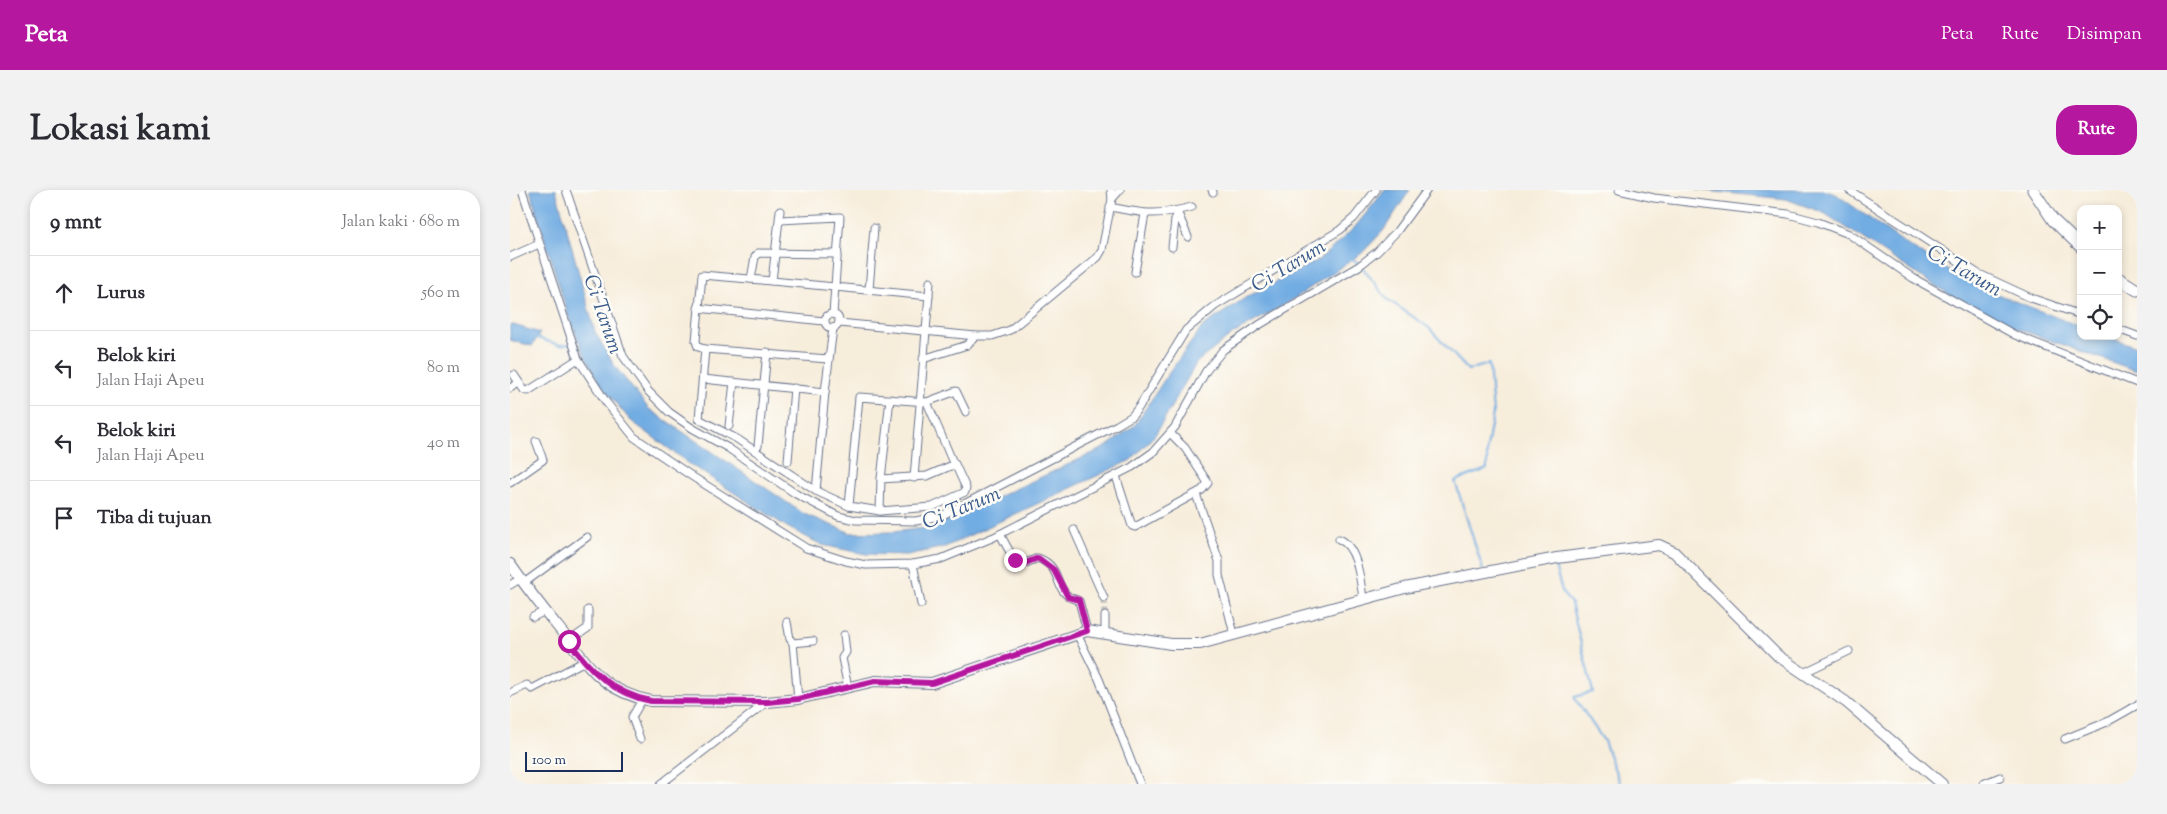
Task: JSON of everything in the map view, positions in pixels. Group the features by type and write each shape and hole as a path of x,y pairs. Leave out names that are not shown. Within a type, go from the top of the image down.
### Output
{"main road":[{"path":"2034,190 2053,220 2077,243"},
{"path":"2122,281 2137,290"}],"street":[{"path":"522,190 578,359 606,402 634,437 693,477 806,548 846,561 866,565 913,564 941,559 1000,534 1112,478 1144,459 1170,433 1206,371 1223,350 1259,325 1359,266 1377,252 1397,231 1427,190"},
{"path":"566,190 623,356 648,391 669,412 692,428 728,448 819,507 838,516 856,520 896,522 916,521 943,515 1132,416 1178,341 1199,318 1215,306 1340,230 1354,218 1376,190"},
{"path":"698,308 824,322 826,326 925,330 992,336 1010,330 1098,257 1102,250 1111,203 1111,190"},
{"path":"1111,203 1120,190"},
{"path":"1618,190 1654,198 1788,214 1818,222 1849,234 1913,278 2016,335 2137,383"},
{"path":"1849,190 1977,273 2031,298 2077,314"},
{"path":"1111,203 1145,214 1162,215 1192,207"},
{"path":"772,281 780,211"},
{"path":"1176,211 1188,237"},
{"path":"1172,247 1176,211"},
{"path":"1135,272 1145,214"},
{"path":"780,220 840,217 833,314"},
{"path":"869,290 874,228"},
{"path":"510,257 539,244"},
{"path":"751,279 756,254 776,252 838,254"},
{"path":"828,359 767,352 705,349 698,346 696,341 702,271 751,279 929,296"},
{"path":"914,478 923,402 923,360 930,282"},
{"path":"824,322 828,315 833,314"},
{"path":"816,491 828,359 837,316 833,314"},
{"path":"2122,330 2137,336"},
{"path":"923,360 967,345 976,336"},
{"path":"705,349 700,420 737,439 816,491 849,506 880,510 932,507 965,492 966,488 957,466 954,465 923,402"},
{"path":"758,446 767,352"},
{"path":"514,375 524,390 531,390 578,359"},
{"path":"703,379 825,392"},
{"path":"729,426 734,382"},
{"path":"510,388 519,383"},
{"path":"788,461 794,388"},
{"path":"849,506 858,399 863,396 923,402 956,391 966,412"},
{"path":"880,510 890,399"},
{"path":"1112,478 1132,526 1135,527 1196,494 1208,484 1185,448 1170,433"},
{"path":"510,483 543,460 536,440"},
{"path":"882,479 927,476 954,465"},
{"path":"1196,494 1219,561 1219,575 1234,634"},
{"path":"1074,530 1104,598"},
{"path":"1000,534 1015,560 1023,564 1038,558 1052,566 1068,597 1079,600 1082,632 1140,784"},
{"path":"510,585 522,581 588,538"},
{"path":"1339,538 1350,547 1355,559 1363,598"},
{"path":"510,564 583,662 611,685 642,700 668,703 767,702 798,699 889,681 932,683 1082,632 1105,632 1171,644 1200,644 1363,598 1557,558 1658,545 1674,552 1778,656 1846,702 1942,784"},
{"path":"913,564 921,604"},
{"path":"569,641 588,628 588,610"},
{"path":"533,618 545,611"},
{"path":"1105,616 1105,632"},
{"path":"788,622 790,639 793,643 798,699"},
{"path":"844,635 846,652 842,658 848,688"},
{"path":"793,643 813,641"},
{"path":"1804,673 1849,651"},
{"path":"510,694 527,685 532,689 583,662"},
{"path":"640,739 632,717 642,700"},
{"path":"661,784 767,702"},
{"path":"2065,739 2108,722 2137,705"},
{"path":"1983,784 2000,778"}],"water":[{"path":"530,190 556,190 595,332 614,365 649,409 804,514 851,533 893,532 933,527 1106,447 1135,425 1166,377 1203,326 1245,298 1320,259 1354,228 1385,190 1410,190 1383,231 1362,253 1289,302 1233,334 1197,362 1155,435 1131,460 945,547 907,555 866,554 822,545 787,527 691,465 630,420 601,385 585,356 568,315"},
{"path":"1697,190 1823,190 1836,194 1910,247 1979,287 2077,325 2077,340 2118,340 2137,347 2137,371 2018,329 1972,308 1824,213 1786,199"},
{"path":"510,324 540,333 532,346 510,340"}],"waterway":[{"path":"1351,259 1359,263 1387,299 1428,327 1468,370 1489,364 1493,413 1487,448 1487,469 1455,481 1483,570"},
{"path":"534,337 559,345 571,344"},
{"path":"1554,563 1563,594 1571,603 1593,692 1574,697 1604,741 1620,784"}],"tunnel":[{"path":"1104,598 1105,616"}],"route":[{"path":"569,641 589,669 611,685 638,699 668,703 767,702 798,699 875,681 932,683 1087,631 1079,600 1068,597 1052,566 1038,558 1023,564 1015,560"}],"water label":[{"name":"Ci Tarum","path":"1288,265"},
{"name":"Ci Tarum","path":"1965,270"},
{"name":"Ci Tarum","path":"604,314"},
{"name":"Ci Tarum","path":"961,507"}]}
